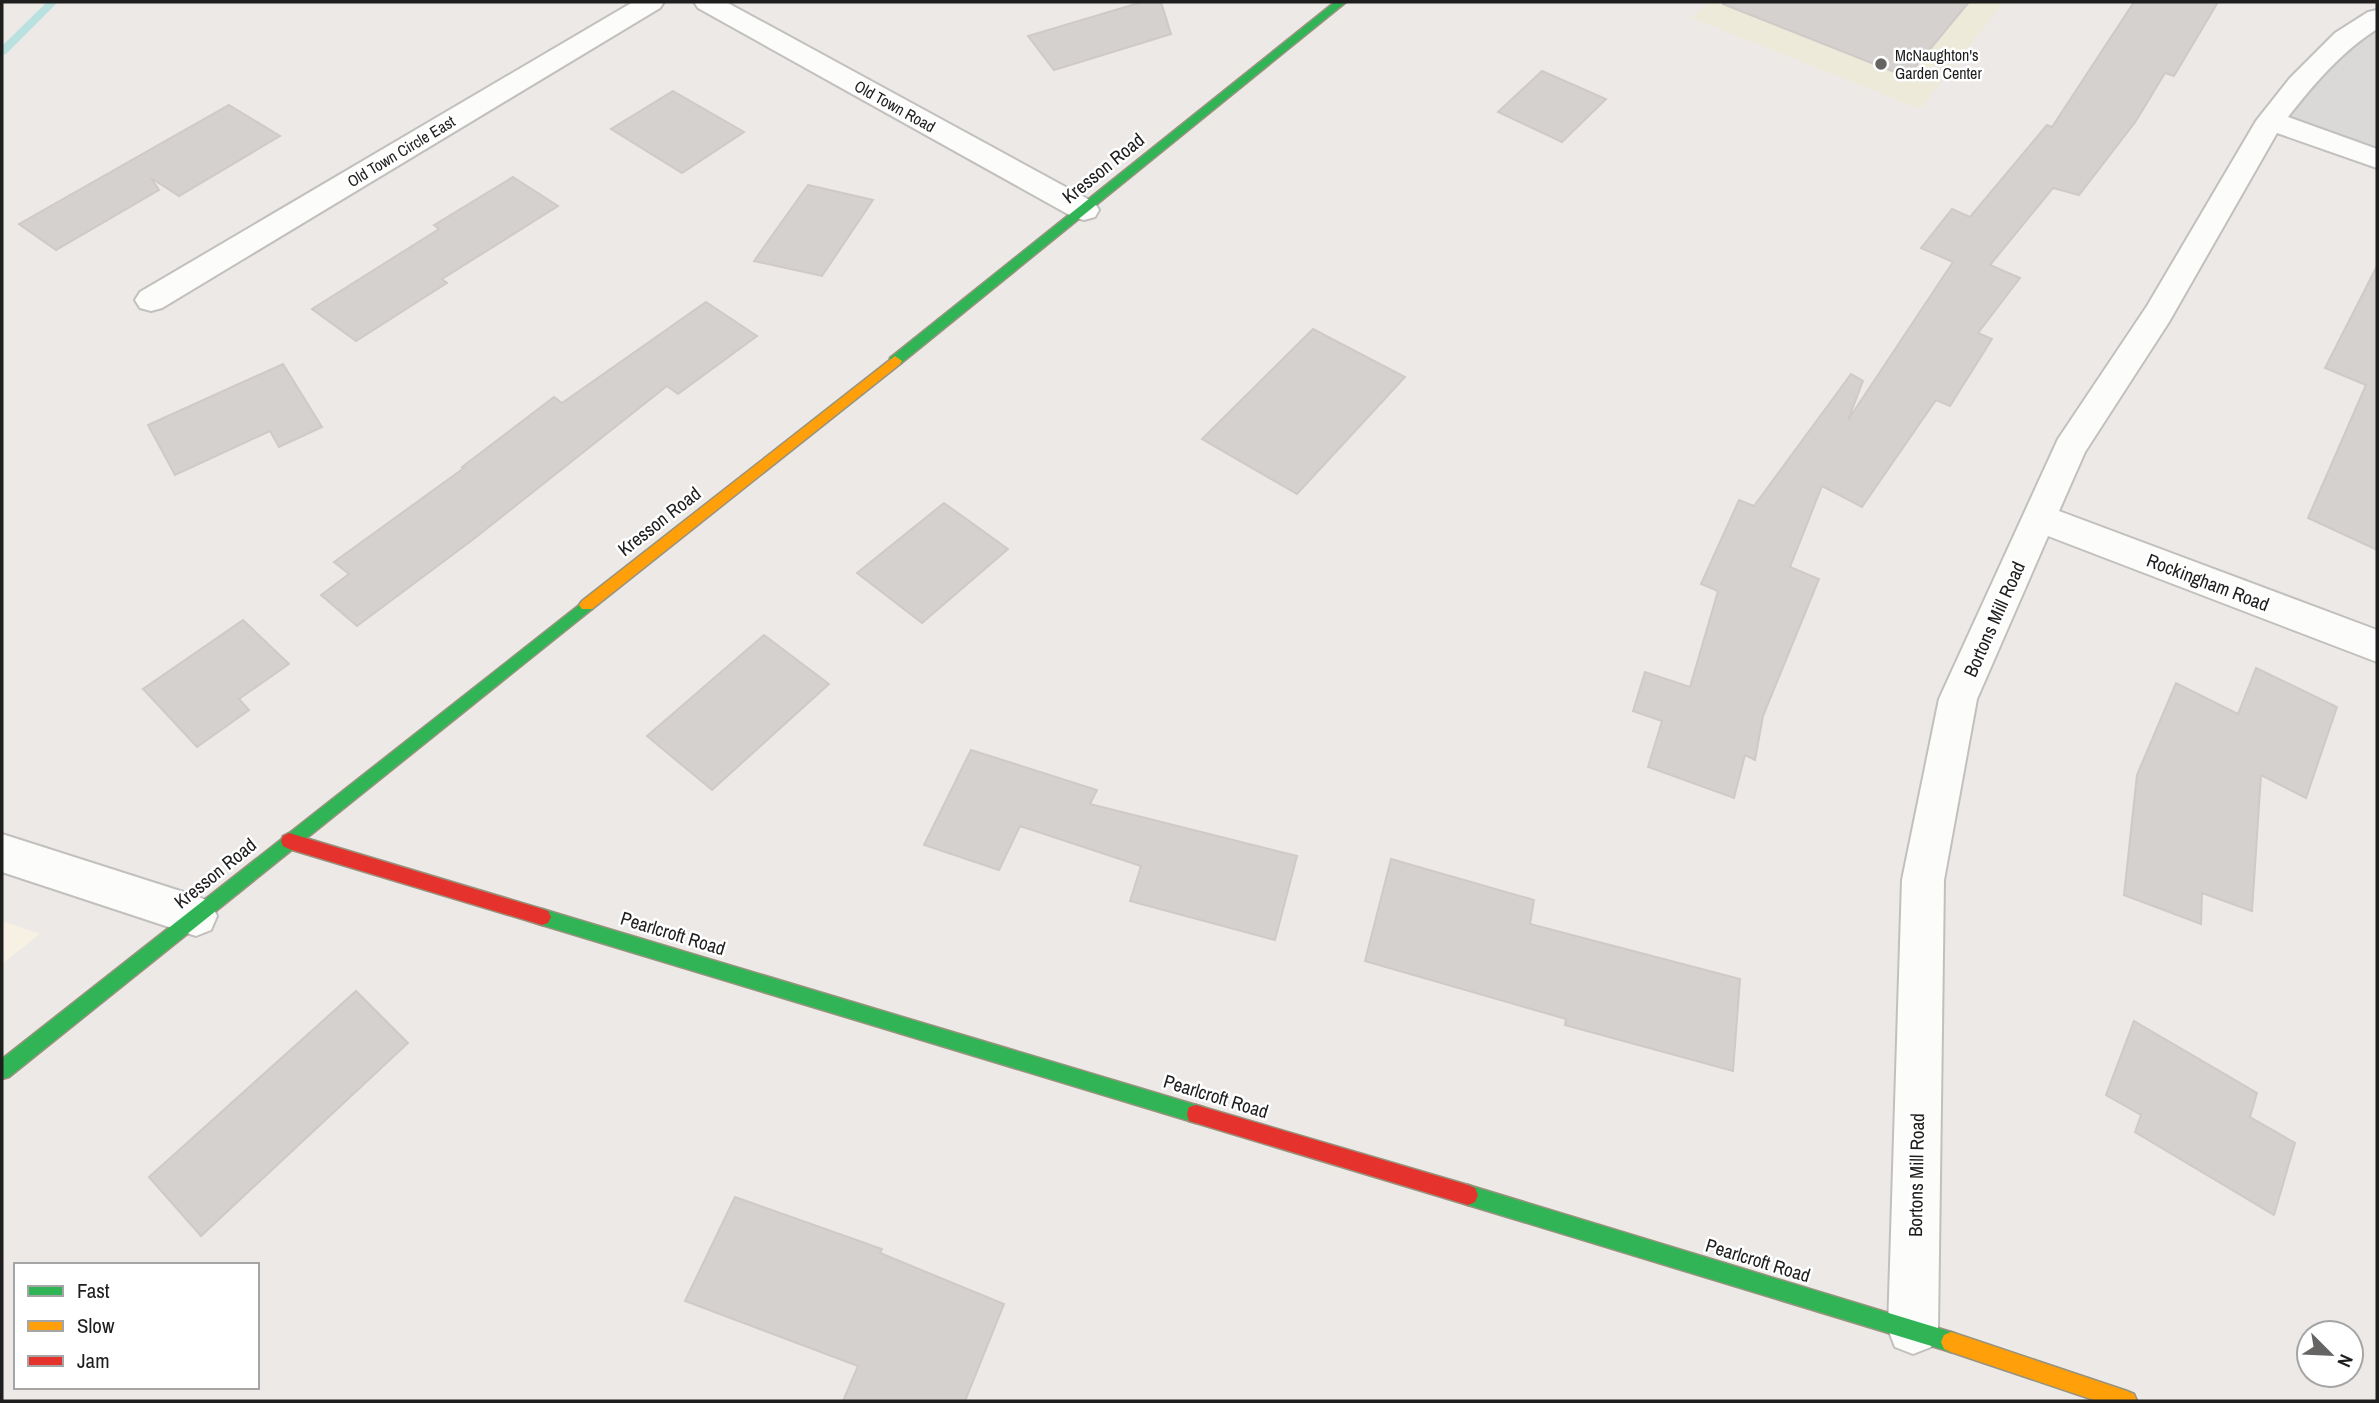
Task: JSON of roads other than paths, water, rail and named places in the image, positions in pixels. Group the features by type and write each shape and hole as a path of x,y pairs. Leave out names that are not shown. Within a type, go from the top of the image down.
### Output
{"street":[{"name":"Old Town Circle East","path":"151,300 652,2"},
{"name":"Old Town Road","path":"707,2 1084,210"},
{"name":"Kresson Road","path":"2,1070 1084,210 1341,2"},
{"name":"Bortons Mill Road","path":"1913,1329 1923,880 1958,699 2070,448 2158,314 2270,121 2300,84 2344,39 2377,18"},
{"path":"2270,121 2377,159"},
{"name":"Rockingham Road","path":"2038,518 2377,646"},
{"name":"Pearlcroft Road","path":"289,841 1913,1329 2127,1401"},
{"path":"2,853 196,916"}],"waterway":[{"path":"2,52 53,2"}],"place":[{"name":"McNaughton's Garden Center","path":"1881,64"}]}
